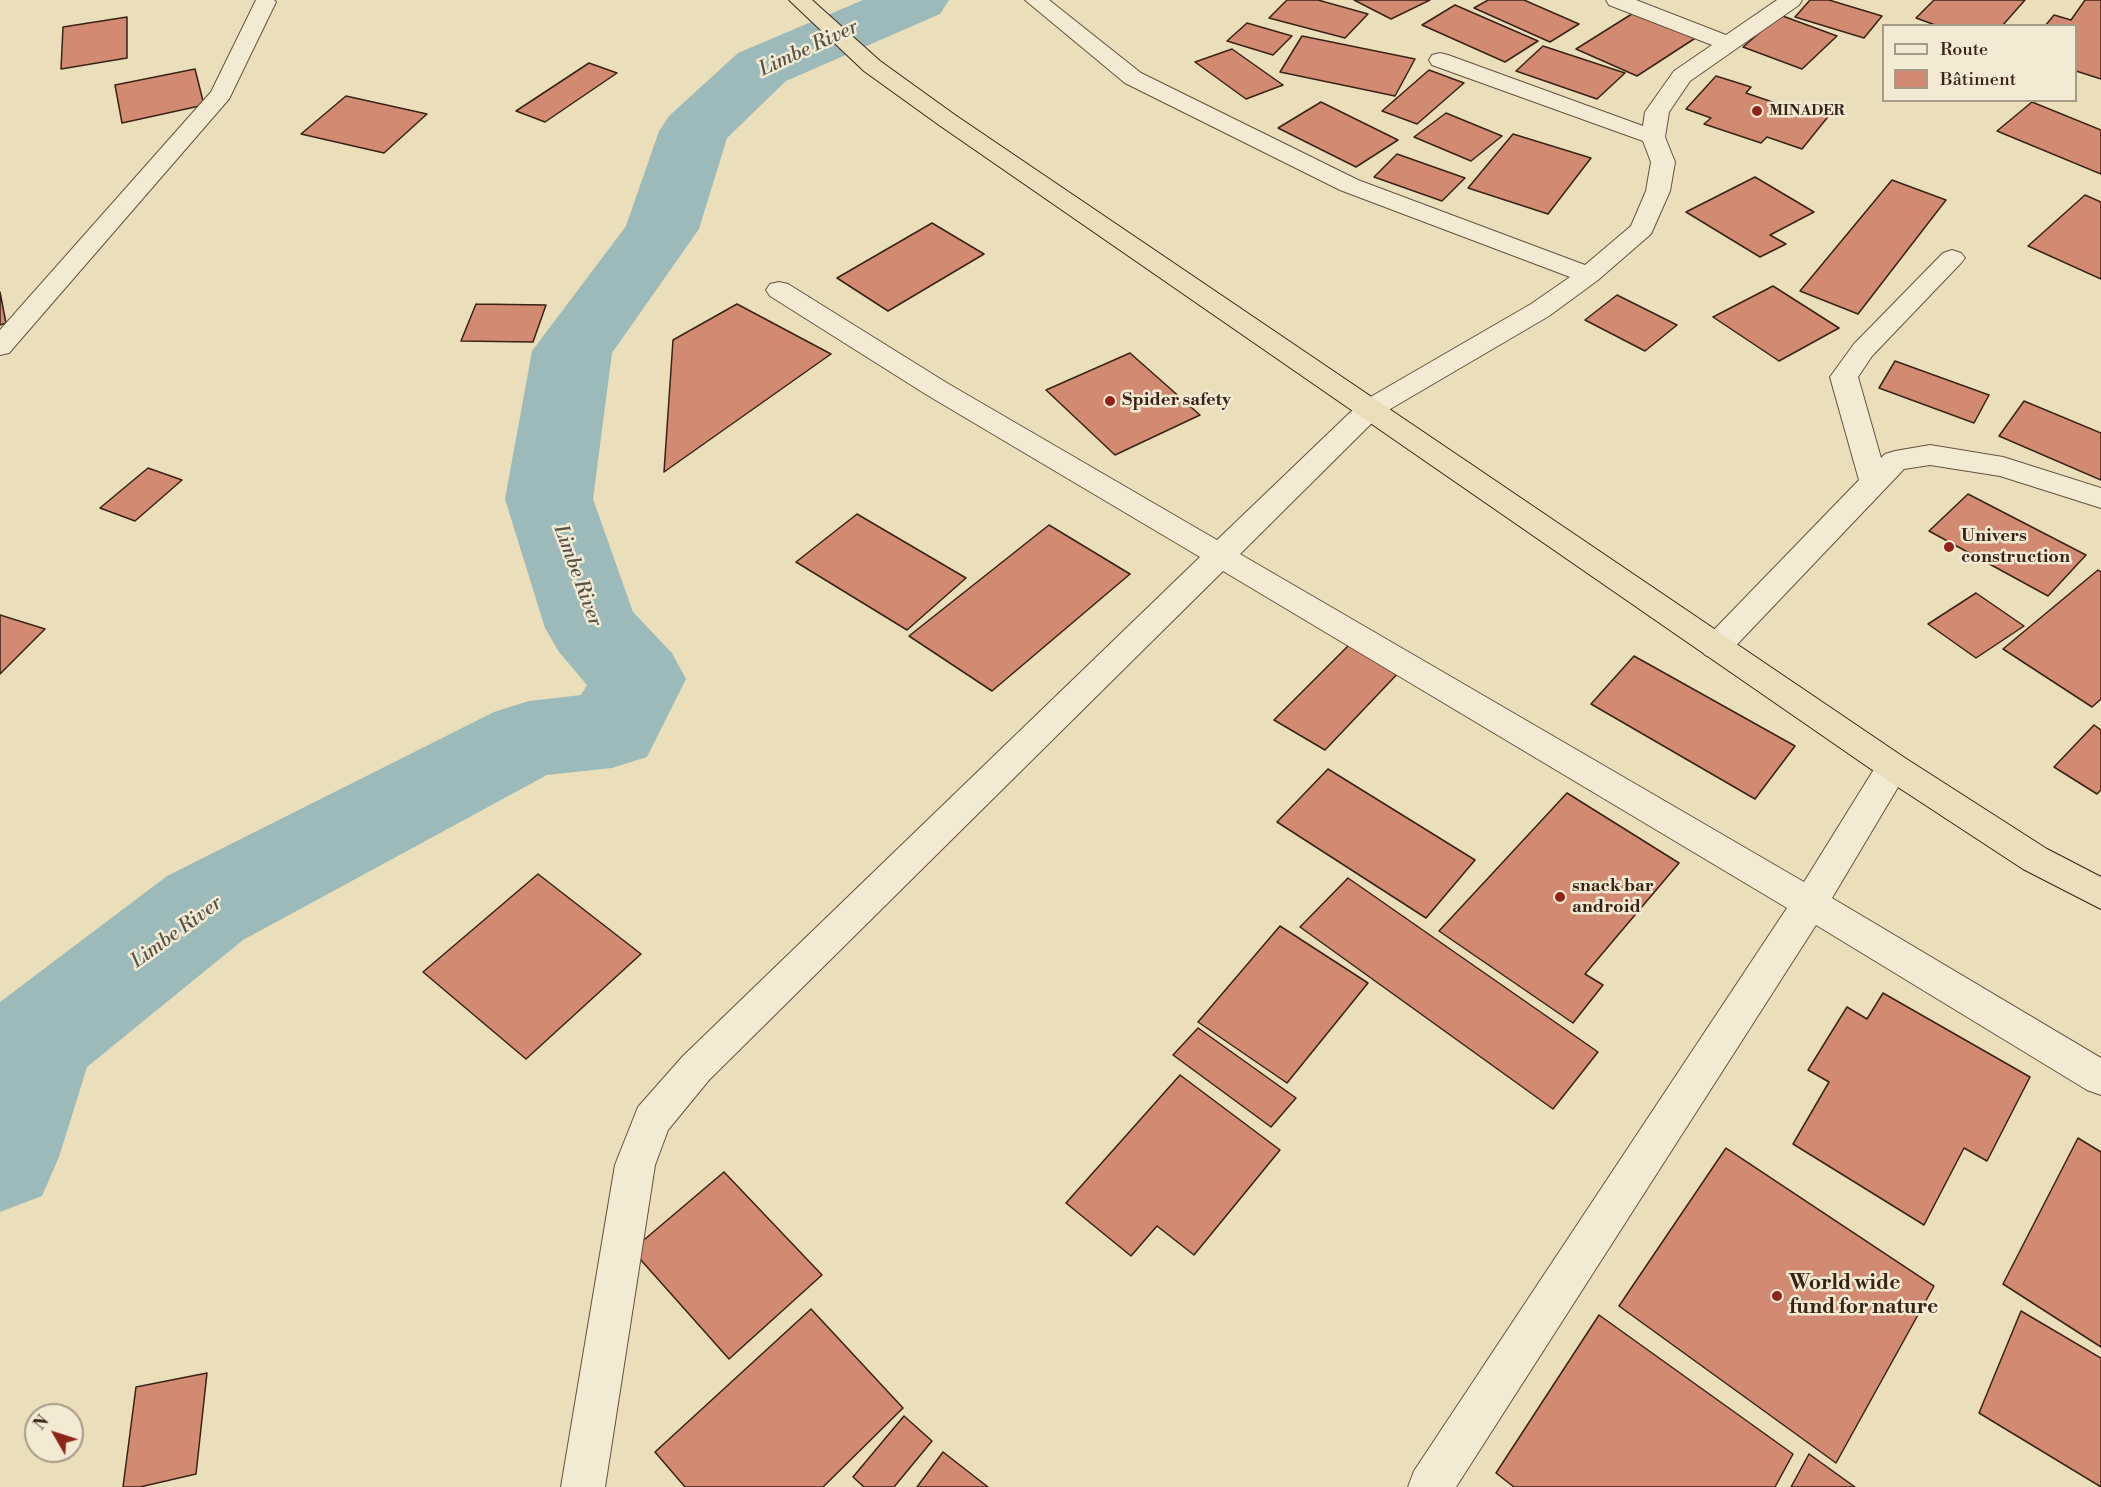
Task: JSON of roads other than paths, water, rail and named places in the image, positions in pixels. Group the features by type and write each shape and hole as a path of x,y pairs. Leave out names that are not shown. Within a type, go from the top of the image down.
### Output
{"highway":[{"path":"800,0 872,66 947,120 1893,768 2035,859 2101,894"}],"street":[{"path":"1036,0 1133,78 1205,114 1349,185 1589,275"},
{"path":"1617,0 1729,44"},
{"path":"583,1487 635,1165 652,1120 696,1068 1371,410 1540,310 1589,275 1642,229 1658,191 1663,162 1653,137 1657,112 1682,76 1791,0"},
{"path":"0,347 221,94 266,1"},
{"path":"1440,60 1653,137"},
{"path":"1874,481 1844,376 1863,350 1952,258"},
{"path":"779,290 937,389 1810,903 2101,1078"},
{"path":"1716,647 1895,461 1930,454 2003,467 2101,498"},
{"path":"1430,1487 1810,903 1893,768"}],"waterway":[{"name":"Limbe River","path":"0,1157 39,1038 205,908 529,739 612,730 638,679 592,628 549,499 572,351 662,229 694,131 762,67 917,0"}],"place":[{"name":"MINADER","path":"1757,111"},
{"name":"Spider safety","path":"1110,401"},
{"name":"Univers construction","path":"1949,547"},
{"name":"snack bar android","path":"1560,897"},
{"name":"World wide fund for nature","path":"1777,1296"}]}
